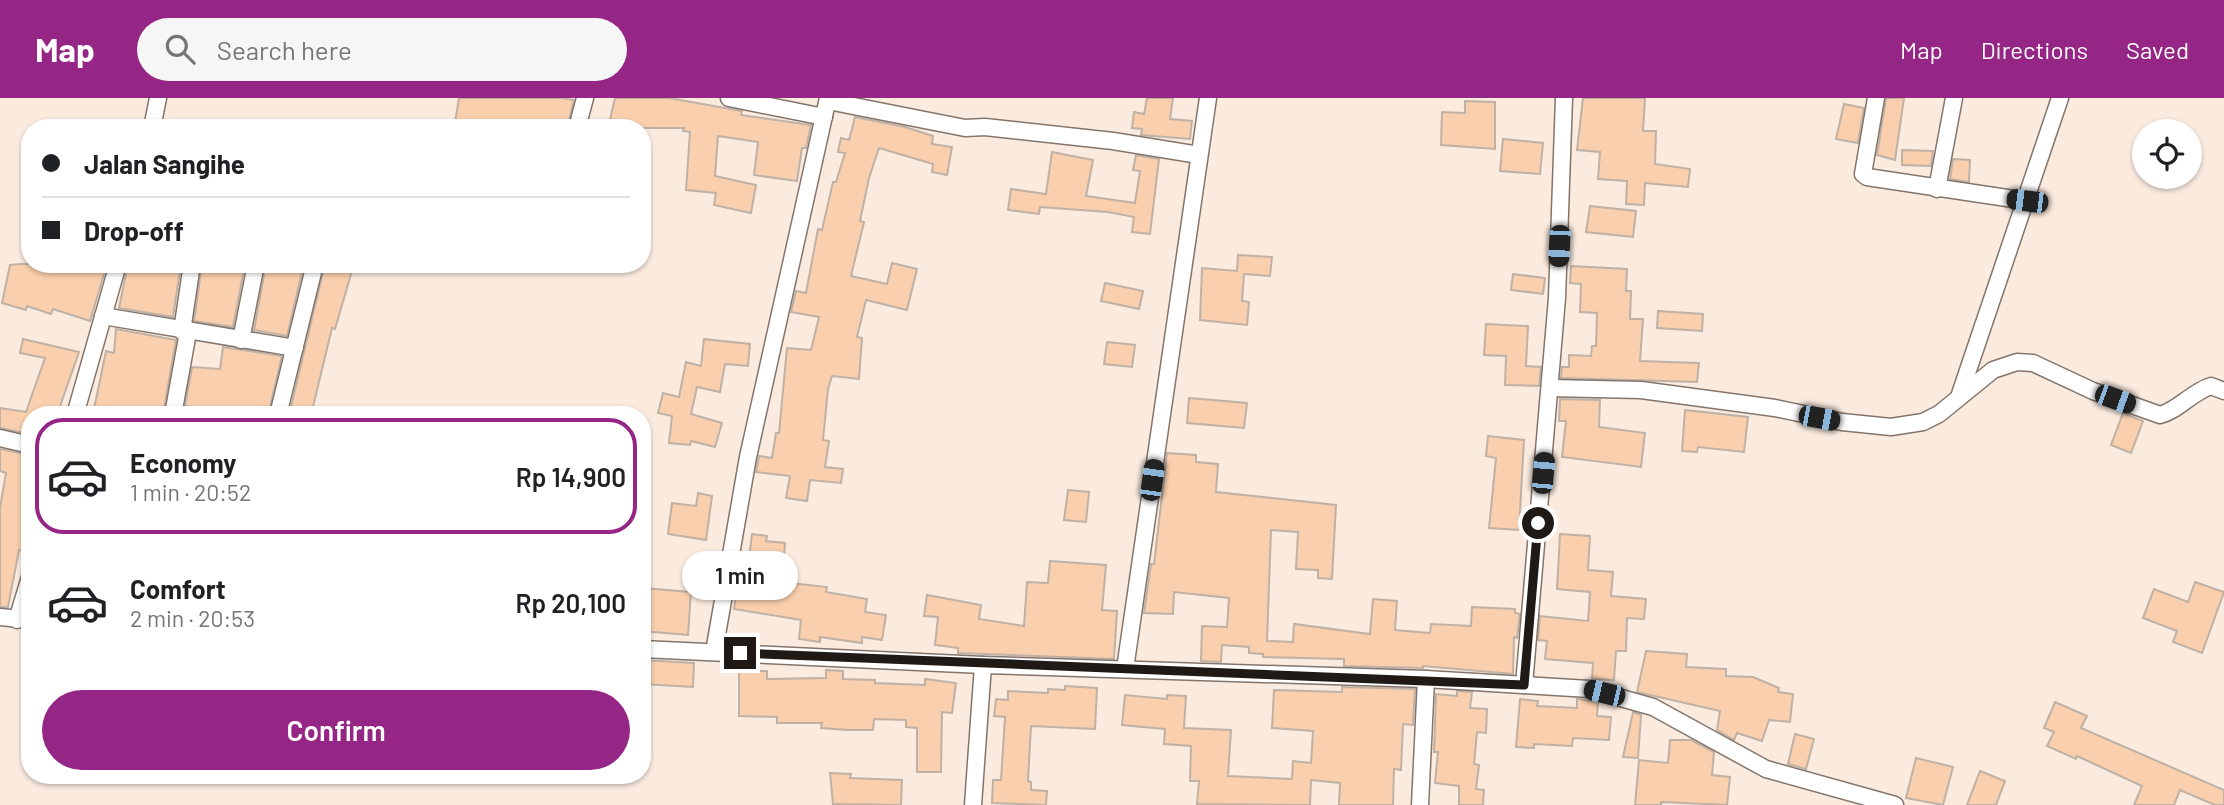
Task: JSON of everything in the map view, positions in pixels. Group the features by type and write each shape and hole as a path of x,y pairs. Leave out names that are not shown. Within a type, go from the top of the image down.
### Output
{"street":[{"path":"154,119 158,98"},
{"path":"579,119 583,98"},
{"path":"729,98 827,105 965,128 985,127 1113,141 1199,155"},
{"path":"1125,669 1208,98"},
{"path":"1524,685 1557,298 1564,98"},
{"path":"1876,98 1863,174 1867,177 2027,201"},
{"path":"1937,189 1954,98"},
{"path":"1960,396 2060,98"},
{"path":"713,652 748,457 827,105"},
{"path":"78,406 115,273"},
{"path":"174,406 191,273"},
{"path":"241,340 254,273"},
{"path":"280,406 313,273"},
{"path":"103,316 185,332 295,348"},
{"path":"1550,387 1641,390 1775,408 1842,422 1891,427 1923,422 1993,370 2017,362 2033,363 2092,391 2160,415 2168,413 2199,390 2211,386 2224,391"},
{"path":"0,438 21,443"},
{"path":"0,617 21,620"},
{"path":"651,649 982,665 1426,679 1589,689 1653,707 1766,769 1895,805"},
{"path":"973,805 982,665"},
{"path":"1420,805 1426,679"}],"building":[{"path":"459,98 574,100 569,119 456,119"},
{"path":"615,98 669,98 742,111 741,115 811,125 806,148 802,148 797,181 754,175 758,142 718,136 715,176 756,185 751,213 714,205 716,193 686,190 690,132 683,131 684,128 651,128 651,119 610,119"},
{"path":"1147,98 1173,98 1170,119 1192,121 1190,139 1141,135 1142,129 1132,128 1134,112 1144,114"},
{"path":"1583,98 1645,98 1643,131 1656,131 1655,164 1690,169 1688,187 1645,183 1644,205 1626,204 1627,181 1598,179 1600,152 1577,150"},
{"path":"1886,98 1904,98 1895,160 1877,155"},
{"path":"1465,101 1495,102 1495,149 1441,145 1442,112 1465,113"},
{"path":"1844,104 1864,108 1858,143 1836,139"},
{"path":"855,117 905,127 933,136 932,144 952,147 947,175 932,172 933,164 879,148 869,178 860,221 864,222 851,276 887,284 892,263 917,269 907,310 866,300 857,337 862,338 859,379 832,376 828,389 823,440 829,441 825,467 843,469 841,483 810,480 807,501 786,498 790,476 756,472 759,456 772,458 776,433 779,433 787,348 811,350 819,317 791,312 796,291 806,293 818,229 822,230 833,182 836,182 845,153 838,152 841,138 849,140"},
{"path":"1503,139 1543,143 1540,174 1500,171"},
{"path":"1902,150 1933,151 1931,166 1902,165"},
{"path":"1052,152 1093,160 1086,196 1135,203 1140,171 1133,170 1136,155 1159,159 1150,234 1132,232 1134,217 1108,212 1040,207 1039,214 1008,210 1011,189 1046,194"},
{"path":"1953,159 1970,160 1969,182 1950,179"},
{"path":"1590,206 1636,211 1633,237 1586,232"},
{"path":"1238,255 1272,257 1270,276 1244,274 1242,301 1249,302 1247,325 1200,320 1202,268 1237,271"},
{"path":"21,264 21,273 104,273 90,321 53,309 51,314 27,306 26,310 2,303 10,265"},
{"path":"1571,266 1627,269 1626,291 1631,291 1630,319 1643,319 1640,361 1699,363 1697,382 1561,378 1562,367 1569,367 1569,355 1591,356 1592,346 1596,346 1597,313 1580,312 1581,284 1570,283"},
{"path":"126,273 180,273 173,317 119,308"},
{"path":"201,273 243,273 233,327 194,321"},
{"path":"264,273 302,273 287,336 254,330"},
{"path":"323,273 351,273 335,329 332,328 313,406 291,406"},
{"path":"1513,274 1545,278 1543,294 1511,290"},
{"path":"1105,283 1143,291 1139,309 1101,301"},
{"path":"1658,311 1703,314 1702,331 1657,328"},
{"path":"1486,324 1528,326 1526,366 1541,367 1539,386 1505,385 1506,356 1484,355"},
{"path":"116,329 176,340 165,406 95,406 106,351 114,353"},
{"path":"23,339 79,352 60,406 28,406 45,358 20,353"},
{"path":"704,339 750,344 748,366 725,364 720,392 697,387 691,414 722,423 715,447 691,441 690,445 669,443 672,416 658,413 663,393 679,397 686,362 701,366"},
{"path":"1107,342 1135,345 1132,367 1104,364"},
{"path":"223,347 282,356 270,406 185,406 192,367 220,369"},
{"path":"1189,398 1247,403 1244,428 1187,423"},
{"path":"1560,399 1600,400 1599,427 1645,433 1641,467 1562,457 1566,421 1559,421"},
{"path":"0,408 21,411 21,432 0,428"},
{"path":"1685,410 1748,417 1744,452 1698,447 1697,452 1682,451"},
{"path":"2123,413 2143,421 2131,453 2111,445"},
{"path":"1488,436 1524,440 1519,530 1489,528 1496,458 1486,456"},
{"path":"0,449 21,453 21,550 8,607 0,607 0,508 6,473 0,471"},
{"path":"1167,453 1196,455 1196,462 1218,464 1216,492 1336,505 1332,579 1318,578 1318,570 1296,569 1298,532 1271,530 1267,641 1293,642 1294,624 1370,634 1373,599 1397,601 1395,630 1430,633 1431,624 1471,626 1472,607 1515,609 1515,613 1520,614 1517,638 1514,637 1513,674 1423,666 1344,666 1344,659 1263,657 1263,654 1249,653 1249,647 1222,645 1221,662 1201,661 1202,626 1227,627 1229,598 1174,592 1173,614 1144,613 1151,564 1154,564"},
{"path":"1068,490 1089,492 1086,522 1064,520"},
{"path":"698,493 712,496 706,540 668,534 672,503 696,506"},
{"path":"752,534 767,536 766,541 785,543 782,582 827,587 826,592 867,599 865,612 886,615 882,640 862,637 862,643 820,637 820,642 799,639 801,620 734,609 741,557 749,558"},
{"path":"1560,534 1590,536 1588,570 1613,572 1611,596 1646,599 1644,619 1627,618 1626,651 1616,651 1614,680 1592,679 1593,663 1545,659 1547,641 1538,640 1540,616 1588,621 1590,592 1557,589"},
{"path":"1050,561 1106,565 1102,610 1117,611 1114,659 958,653 958,648 935,645 938,617 924,616 927,595 981,605 979,619 1024,626 1027,582 1048,583"},
{"path":"2195,582 2224,592 2202,653 2173,642 2177,631 2143,618 2154,589 2188,602"},
{"path":"651,589 691,592 688,635 651,632"},
{"path":"1646,651 1687,654 1686,667 1726,669 1726,676 1753,677 1779,688 1778,692 1793,694 1790,722 1769,720 1762,741 1737,733 1734,740 1717,730 1720,711 1637,692"},
{"path":"651,661 694,663 693,687 651,685"},
{"path":"826,670 843,671 843,679 875,680 875,683 925,685 925,679 956,683 952,713 942,712 941,772 917,772 917,728 906,727 906,720 874,719 873,730 848,730 821,728 822,723 777,723 777,717 739,716 739,671 767,671 767,679 826,678"},
{"path":"1065,686 1097,688 1095,729 1031,726 1028,781 1031,782 1031,790 1047,791 1046,805 992,803 993,780 1001,780 1005,717 994,716 996,699 1008,700 1008,691 1048,693 1048,689 1065,690"},
{"path":"1342,687 1415,689 1413,725 1403,724 1401,770 1394,769 1393,805 1339,805 1340,783 1311,780 1310,805 1197,804 1199,781 1190,781 1191,746 1164,744 1165,729 1122,725 1125,695 1167,699 1167,695 1186,696 1184,728 1231,730 1228,776 1292,779 1293,761 1311,763 1313,731 1272,728 1274,690 1342,692"},
{"path":"1457,691 1472,692 1470,708 1487,709 1486,733 1477,732 1474,764 1479,765 1476,789 1484,790 1483,805 1459,805 1459,786 1435,783 1438,752 1434,752 1436,694 1457,696"},
{"path":"1520,699 1538,701 1537,706 1577,708 1577,699 1598,702 1597,716 1611,717 1609,740 1573,738 1572,746 1534,744 1534,748 1516,747"},
{"path":"2055,702 2087,716 2081,728 2224,790 2224,805 2215,805 2180,790 2174,805 2134,805 2142,786 2077,756 2076,759 2047,746 2054,732 2044,728"},
{"path":"1633,712 1641,715 1638,758 1623,757"},
{"path":"1795,734 1814,739 1806,769 1788,764"},
{"path":"1670,740 1691,740 1714,752 1712,775 1730,777 1727,805 1661,802 1661,805 1635,805 1639,760 1668,763"},
{"path":"1916,758 1953,767 1943,805 1906,798"},
{"path":"1980,771 2005,781 1996,805 1967,805"},
{"path":"830,773 851,774 850,778 902,780 901,805 833,804"}],"route":[{"path":"740,653 982,665 1426,679 1524,685 1538,523"}]}
